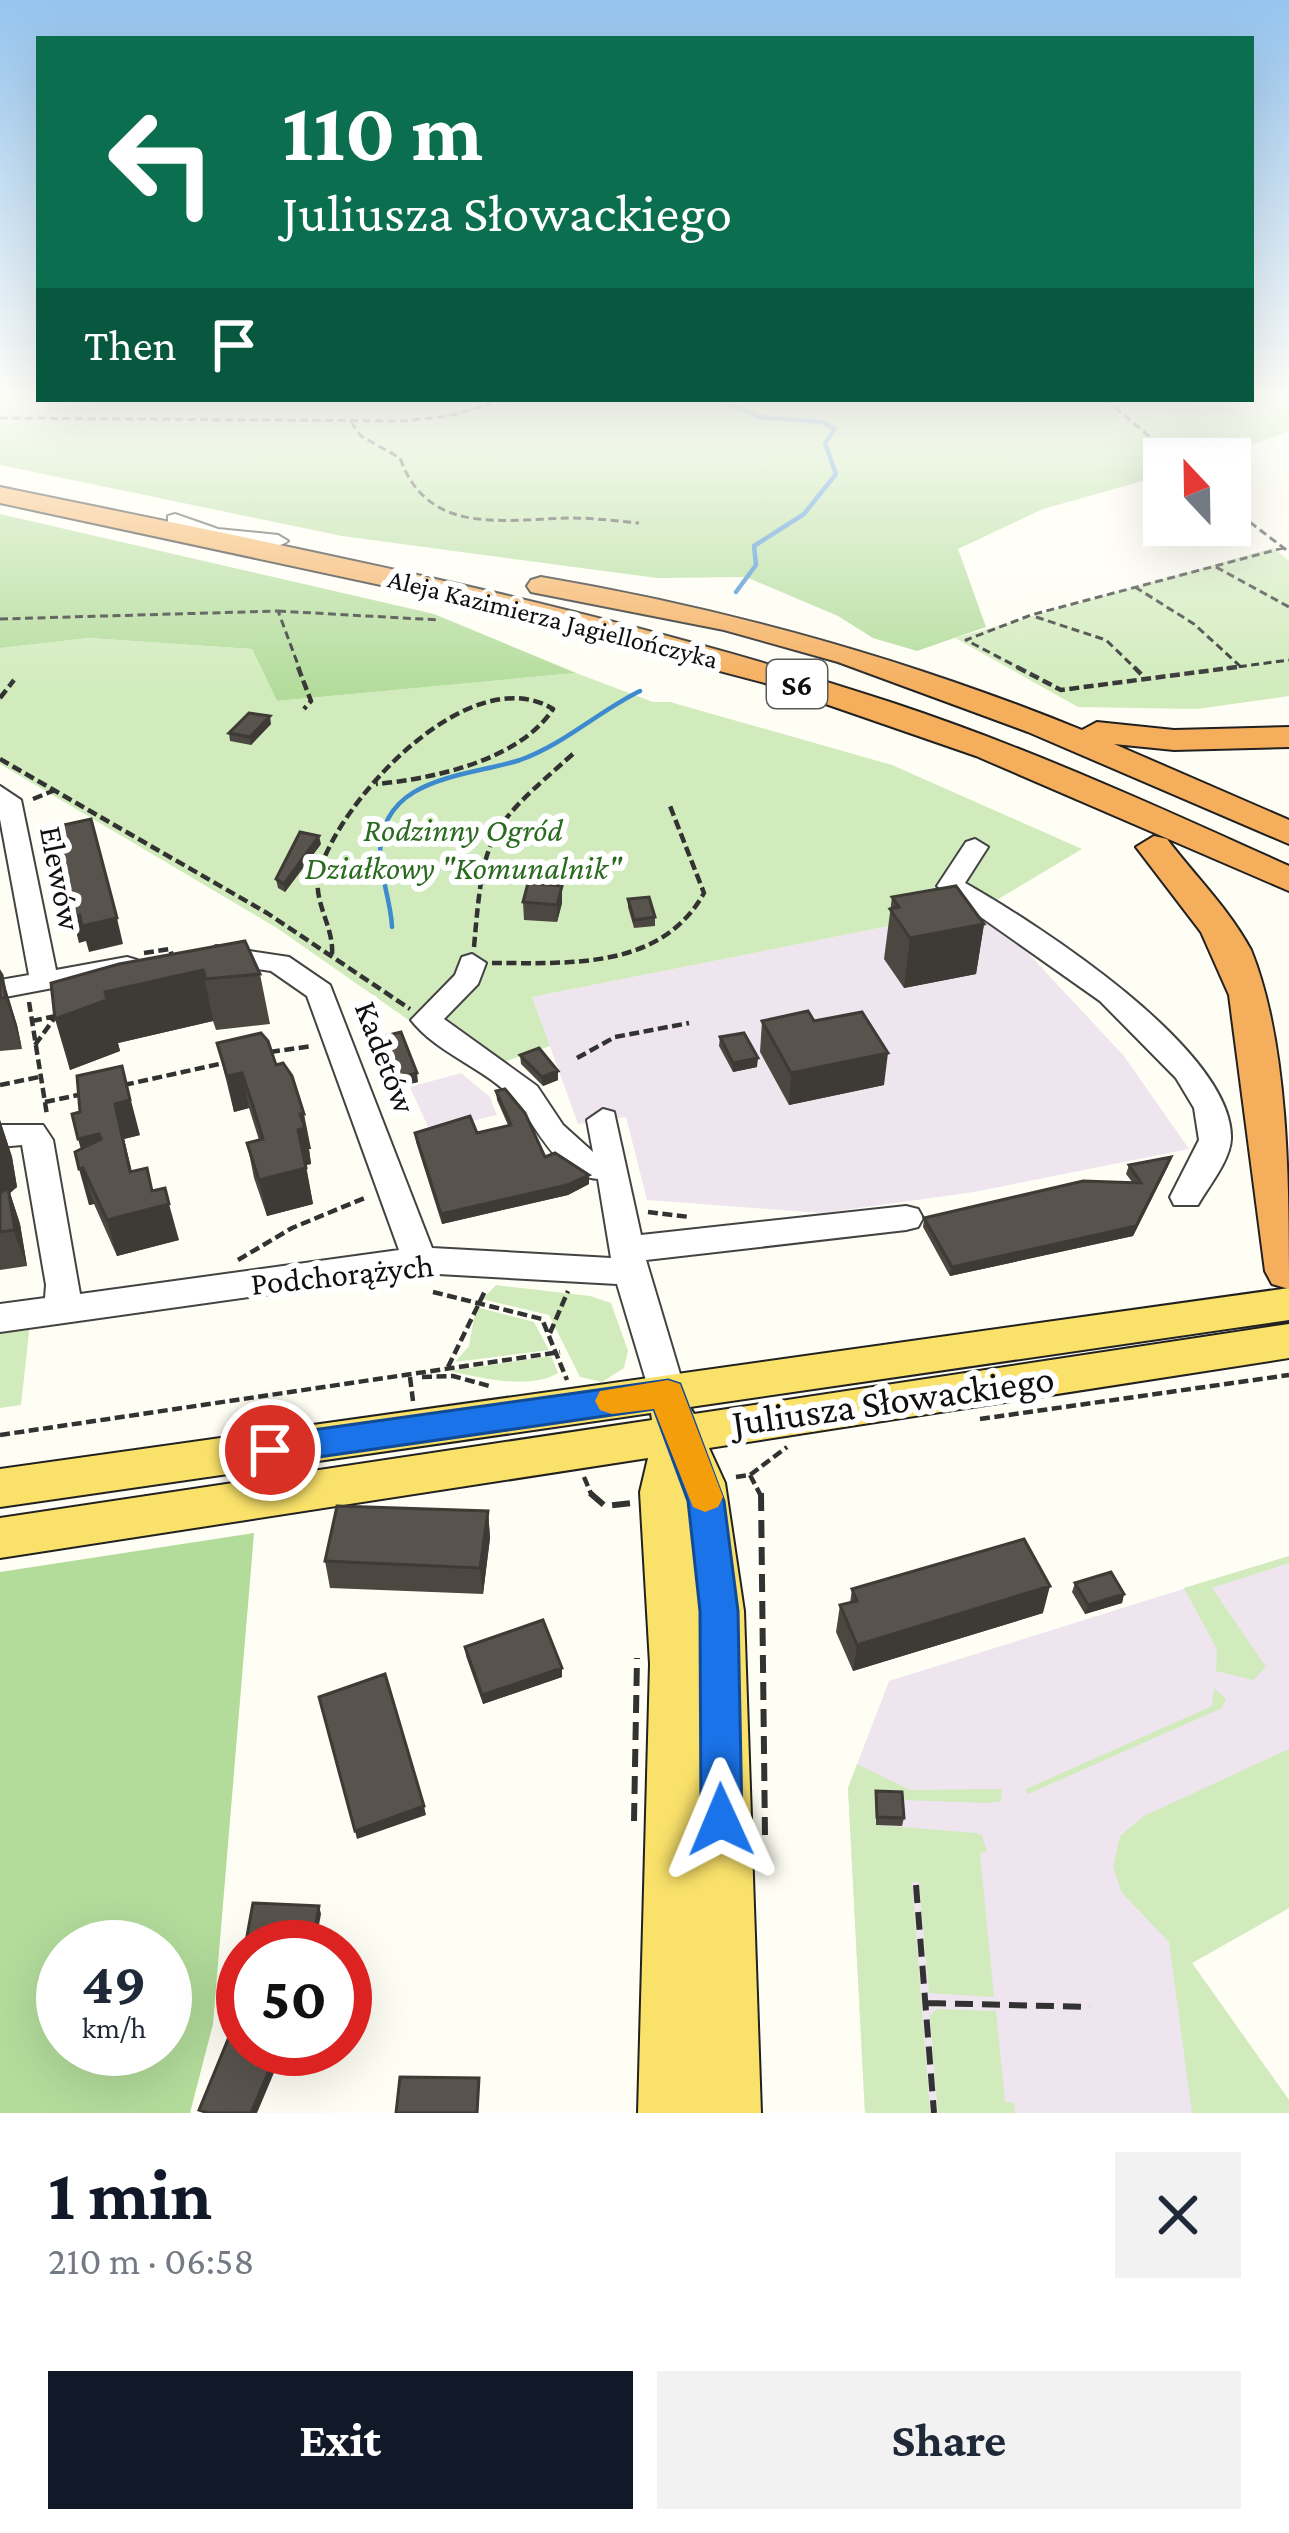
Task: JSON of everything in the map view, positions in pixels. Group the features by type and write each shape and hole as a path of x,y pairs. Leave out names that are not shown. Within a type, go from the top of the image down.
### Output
{"highway":[{"name":"Aleja Kazimierza Jagiellończyka","path":"3,496 167,524"},
{"name":"Aleja Kazimierza Jagiellończyka","path":"51,496 636,637 885,711 992,750 1289,880"},
{"name":"Aleja Kazimierza Jagiellończyka","path":"275,549 402,567 673,632 857,687 1076,767 1289,859"},
{"path":"275,549 296,564 449,598 589,638 961,769 1289,907"},
{"path":"402,567 441,569 723,621 853,658 1122,758 1289,832"},
{"path":"980,704 1088,731 1143,738 1289,737"},
{"path":"1154,847 1216,917 1237,953 1249,995 1289,1271"}],"main road":[{"name":"Juliusza Słowackiego","path":"0,1538 1289,1304"},
{"name":"Juliusza Słowackiego","path":"0,1488 1289,1341"},
{"path":"672,1413 705,1483 719,1611 730,2113"},
{"path":"669,2113 675,1664 705,1483"}],"street":[{"path":"167,524 275,549"},
{"name":"Elewów","path":"0,793 9,800 44,981"},
{"path":"975,847 942,893 988,905 1131,1010 1182,1065 1213,1119 1215,1141 1186,1197"},
{"name":"Kadetów","path":"194,957 264,958 294,970 320,991 426,1276"},
{"path":"0,989 155,962"},
{"path":"472,963 468,978 426,1020 526,1093 552,1133 591,1168 613,1167"},
{"path":"603,1120 631,1260 672,1413"},
{"path":"0,1136 32,1133 37,1140 63,1285 62,1310"},
{"name":"Podchorążych","path":"0,1318 631,1260 906,1218"}],"path":[{"path":"425,496 449,513 499,522 578,518 639,523"},
{"path":"1251,523 1289,553"},
{"path":"1283,548 1031,615 966,640 1061,690 1289,660"},
{"path":"1216,567 1289,607"},
{"path":"1135,587 1194,624 1240,666"},
{"path":"0,619 278,611 439,620"},
{"path":"278,611 310,701 304,709"},
{"path":"1031,615 1106,640 1143,676"},
{"path":"0,698 14,680"},
{"path":"332,954 318,899 320,872 376,784 402,752 455,712 530,700 553,710 536,731 499,751 430,775 376,784"},
{"path":"574,754 508,812 482,855 472,963 604,958 643,948 678,928 704,893 670,806"},
{"path":"0,759 332,954 426,1020"},
{"path":"32,1022 73,1012"},
{"path":"35,1045 56,1016"},
{"path":"577,1058 615,1037 689,1023"},
{"path":"265,1054 318,1045"},
{"path":"112,1088 243,1058"},
{"path":"0,1085 39,1077"},
{"path":"45,1102 90,1092"},
{"path":"238,1260 372,1193"},
{"path":"426,1276 474,1300 542,1319 560,1352 567,1387"},
{"path":"448,1367 464,1345 468,1308 495,1280"},
{"path":"550,1333 568,1291"},
{"path":"0,1435 560,1352"},
{"path":"964,1421 1289,1375"},
{"path":"410,1377 453,1376 502,1390"},
{"path":"584,1474 586,1491 605,1506 705,1483 793,1444"},
{"path":"705,1483 760,1489 765,1849"},
{"path":"916,1885 934,2113"},
{"path":"926,2003 1090,2007"}],"shaded area":[{"path":"985,907 1124,1056 1189,1149 974,1192 822,1213 647,1200 626,1117 578,1124 532,997"},
{"path":"461,1073 490,1097 497,1115 430,1131 410,1087"},
{"path":"1289,1556 1289,1908 1192,1963 1289,2100 1289,2113 865,2113 848,1788 889,1681"}],"green space":[{"path":"147,496 1091,496 1043,509 958,549 986,627 917,651 873,638 838,616 746,577 657,578 342,536"},
{"path":"0,514 434,614 576,673 277,701 252,649 89,638 0,648"},
{"path":"1273,548 1289,561 1289,696 1197,709 1078,707 955,638"},
{"name":"Rodzinny Ogród Działkowy \"Komunalnik\"","path":"89,638 252,649 277,701 576,673 653,702 670,702 892,765 1082,849 985,907 532,997 550,1046 480,1070 277,928 0,764 0,648"},
{"path":"496,1285 590,1296 611,1303 628,1351 624,1368 602,1382 580,1377 549,1315 482,1299"},
{"path":"476,1307 534,1322 549,1350 455,1362 469,1346"},
{"path":"30,1323 21,1405 0,1408 0,1327"},
{"path":"551,1356 558,1373 534,1381 449,1371"},
{"path":"254,1533 222,1920 216,1920 213,2024 190,2113 0,2113 0,1572"},
{"path":"1289,1556 1289,1563 1212,1588 1266,1667 1253,1680 1216,1671 1217,1649 1184,1588"},
{"path":"1214,1688 1226,1699 1222,1708 1028,1794 1026,1789 1212,1706"},
{"path":"1289,1749 1289,1908 1192,1963 1289,2100 1289,2113 1192,2113 1169,1942 1122,1893 1113,1867 1120,1836 1144,1816"},
{"path":"857,1764 910,1790 1002,1789 1001,1801 988,1803 875,1799 876,1825 976,1833 982,1835 987,1852 980,1853 994,1997 929,1993 919,1882 912,1882 930,2113 865,2113 848,1788"},
{"path":"937,2009 996,2011 1005,2102 1014,2103 1015,2113 938,2113 930,2016"}],"building":[{"path":"249,713 270,716 250,737 229,733"},
{"path":"91,819 117,918 82,926 80,915 72,917 69,901 55,904 44,854 57,851 59,826"},
{"path":"300,832 319,836 284,884 276,879"},
{"path":"528,883 562,886 557,905 523,902"},
{"path":"956,886 984,924 910,938 890,909 899,907 892,897"},
{"path":"649,897 655,917 634,920 628,899"},
{"path":"245,941 260,974 206,979 203,970 105,992 107,1000 55,1019 51,983 119,964"},
{"path":"0,972 2,975 6,998 0,998"},
{"path":"808,1011 814,1021 862,1012 888,1053 791,1073 762,1021"},
{"path":"401,1032 417,1073 396,1078 380,1037"},
{"path":"261,1033 276,1065 283,1063 292,1076 304,1114 300,1114 305,1128 298,1130 306,1168 259,1180 247,1143 263,1139 253,1106 242,1073 227,1076 217,1043"},
{"path":"744,1033 758,1058 733,1063 720,1037"},
{"path":"539,1048 558,1071 542,1077 520,1055"},
{"path":"122,1066 130,1100 115,1104 130,1172 147,1168 152,1191 165,1188 169,1204 107,1220 83,1168 79,1169 75,1152 101,1139 99,1134 78,1139 72,1114 80,1112 77,1076"},
{"path":"505,1089 525,1113 545,1157 555,1153 589,1175 567,1185 441,1214 415,1133 470,1116 477,1133 511,1125 496,1091"},
{"path":"1171,1157 1136,1226 952,1267 924,1218 1083,1181 1141,1183 1129,1165"},
{"path":"8,1188 15,1230 0,1232 0,1193"},
{"path":"337,1506 488,1511 480,1568 325,1561"},
{"path":"1024,1539 1050,1586 857,1645 840,1605 857,1601 852,1589"},
{"path":"1111,1572 1124,1594 1088,1605 1075,1583"},
{"path":"543,1620 562,1668 482,1695 465,1647"},
{"path":"385,1674 424,1806 355,1831 319,1697"},
{"path":"876,1791 902,1792 904,1818 877,1817"},
{"path":"253,1903 319,1906 317,1920 250,1920"},
{"path":"216,2069 216,2076 267,2076 251,2113 199,2110"},
{"path":"400,2077 479,2078 477,2113 396,2113"}],"waterway":[{"path":"736,592 756,565 754,546 804,514 819,496"},
{"path":"392,927 380,854 384,828 394,809 430,784 536,754 640,691"}],"slow traffic":[{"path":"612,1401 668,1394 676,1432 697,1466 705,1497"}],"route":[{"path":"270,1450 668,1394 676,1432 697,1466 706,1501 719,1611 721,1820"}]}
